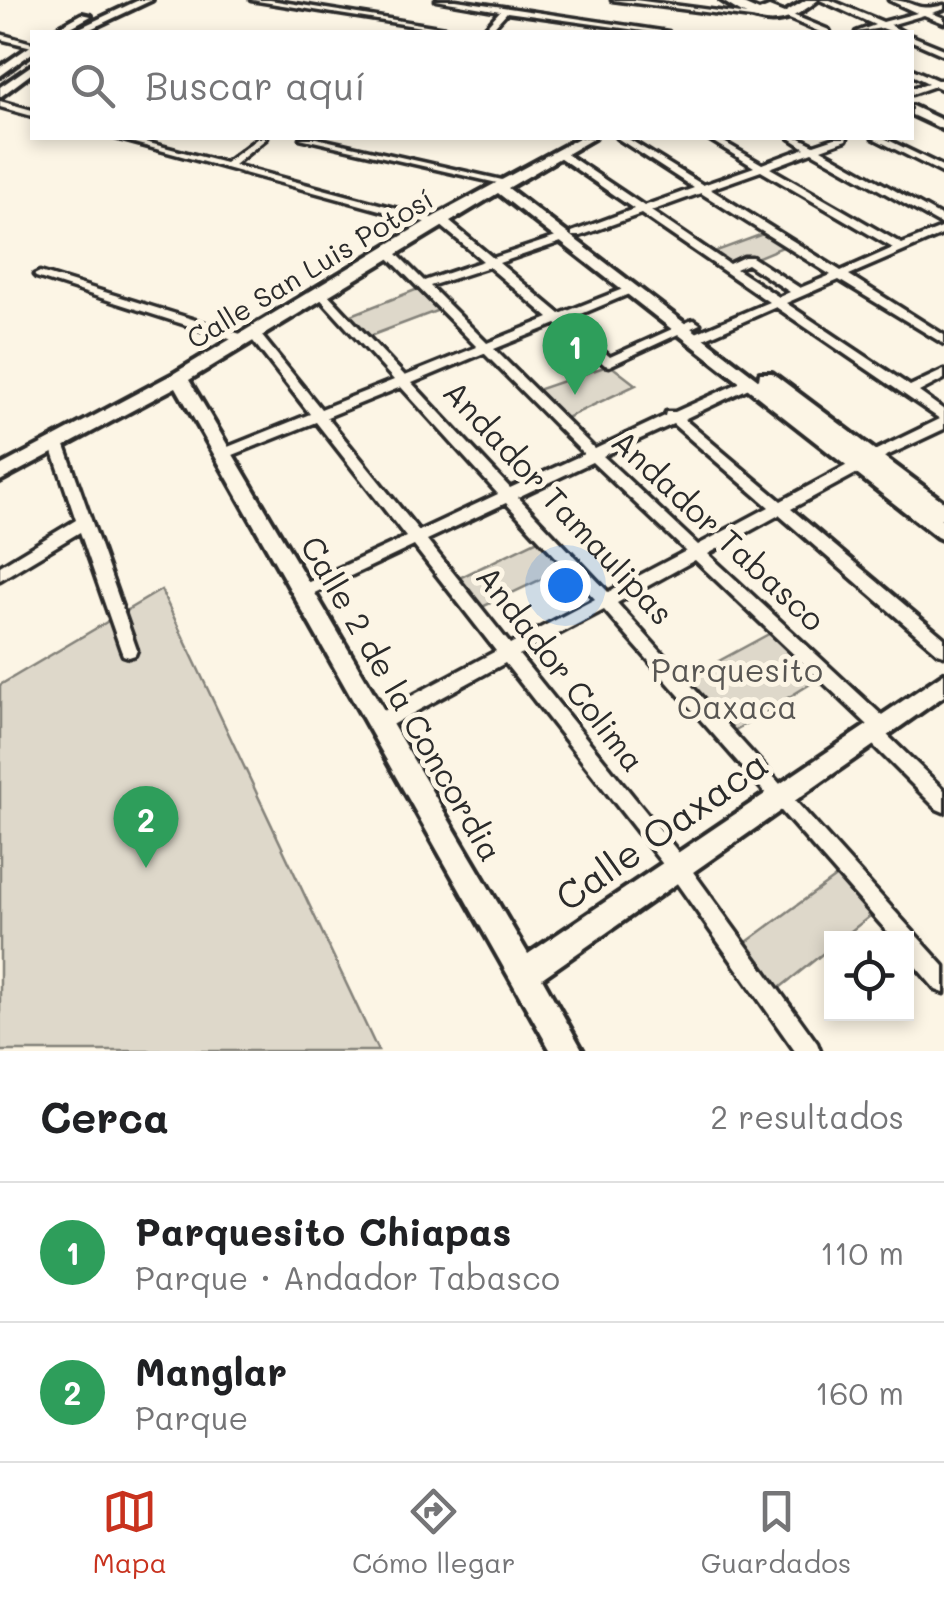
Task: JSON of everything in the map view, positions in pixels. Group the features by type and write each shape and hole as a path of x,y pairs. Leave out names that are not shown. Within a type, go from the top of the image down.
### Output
{"main road":[{"path":"59,30 120,0"},
{"path":"80,30 146,0"},
{"path":"726,0 772,16 813,0"},
{"path":"741,0 772,16"},
{"path":"758,30 772,16 800,0"},
{"path":"0,73 30,48"},
{"path":"0,94 30,70"},
{"path":"914,112 944,126"},
{"name":"Calle San Luis Potosí","path":"0,474 178,378 497,182 584,140"},
{"path":"497,182 866,462 944,532"},
{"path":"571,235 632,289 694,331 750,382 944,512"},
{"name":"Calle 2 de la Concordia","path":"178,378 568,1051"},
{"name":"Calle Oaxaca","path":"523,974 944,683"}],"street":[{"path":"255,0 453,30"},
{"path":"319,10 332,0"},
{"path":"440,0 650,30"},
{"path":"616,0 772,16 819,30"},
{"path":"824,0 894,30"},
{"path":"893,0 944,21"},
{"path":"868,30 944,7"},
{"path":"486,30 506,10"},
{"path":"0,36 30,45"},
{"path":"914,39 944,52"},
{"path":"914,73 941,83"},
{"path":"914,90 941,83"},
{"path":"0,104 30,112"},
{"path":"129,140 437,221 609,362 780,302 944,226"},
{"path":"227,166 260,140"},
{"path":"314,140 497,182"},
{"path":"624,140 944,340"},
{"path":"714,140 901,248"},
{"path":"798,140 944,226"},
{"path":"423,286 837,140"},
{"path":"882,140 944,171"},
{"path":"378,723 944,420 910,392 559,153"},
{"name":"Andador Tabasco","path":"388,251 876,729 944,803"},
{"path":"729,268 748,259 798,293"},
{"path":"40,275 248,336"},
{"path":"222,454 632,289"},
{"name":"Andador Tamaulipas","path":"320,292 781,794 899,931"},
{"name":"Andador Colima","path":"248,336 322,415 676,865 808,1051"},
{"path":"910,392 944,374"},
{"path":"302,592 672,415 750,382"},
{"path":"672,415 944,648"},
{"path":"57,443 129,650"},
{"path":"0,574 82,524"},
{"name":"Andador Tamaulipas","path":"914,948 944,982"}],"green space":[{"path":"771,231 790,244 732,268 711,253"},
{"path":"418,289 439,310 370,336 349,316"},
{"path":"610,365 636,385 562,420 534,391"},
{"path":"542,538 567,567 478,609 455,580"},
{"path":"161,590 378,1051 0,1051 0,685"},
{"name":"Parquesito Oaxaca","path":"778,629 825,675 729,734 680,682"},
{"path":"841,873 874,913 851,931 824,931 824,953 762,1002 729,955"}],"waterway":[{"path":"763,0 775,5"}],"place":[{"name":"Parquesito Chiapas","path":"575,395"},
{"name":"Manglar","path":"146,868"}]}
